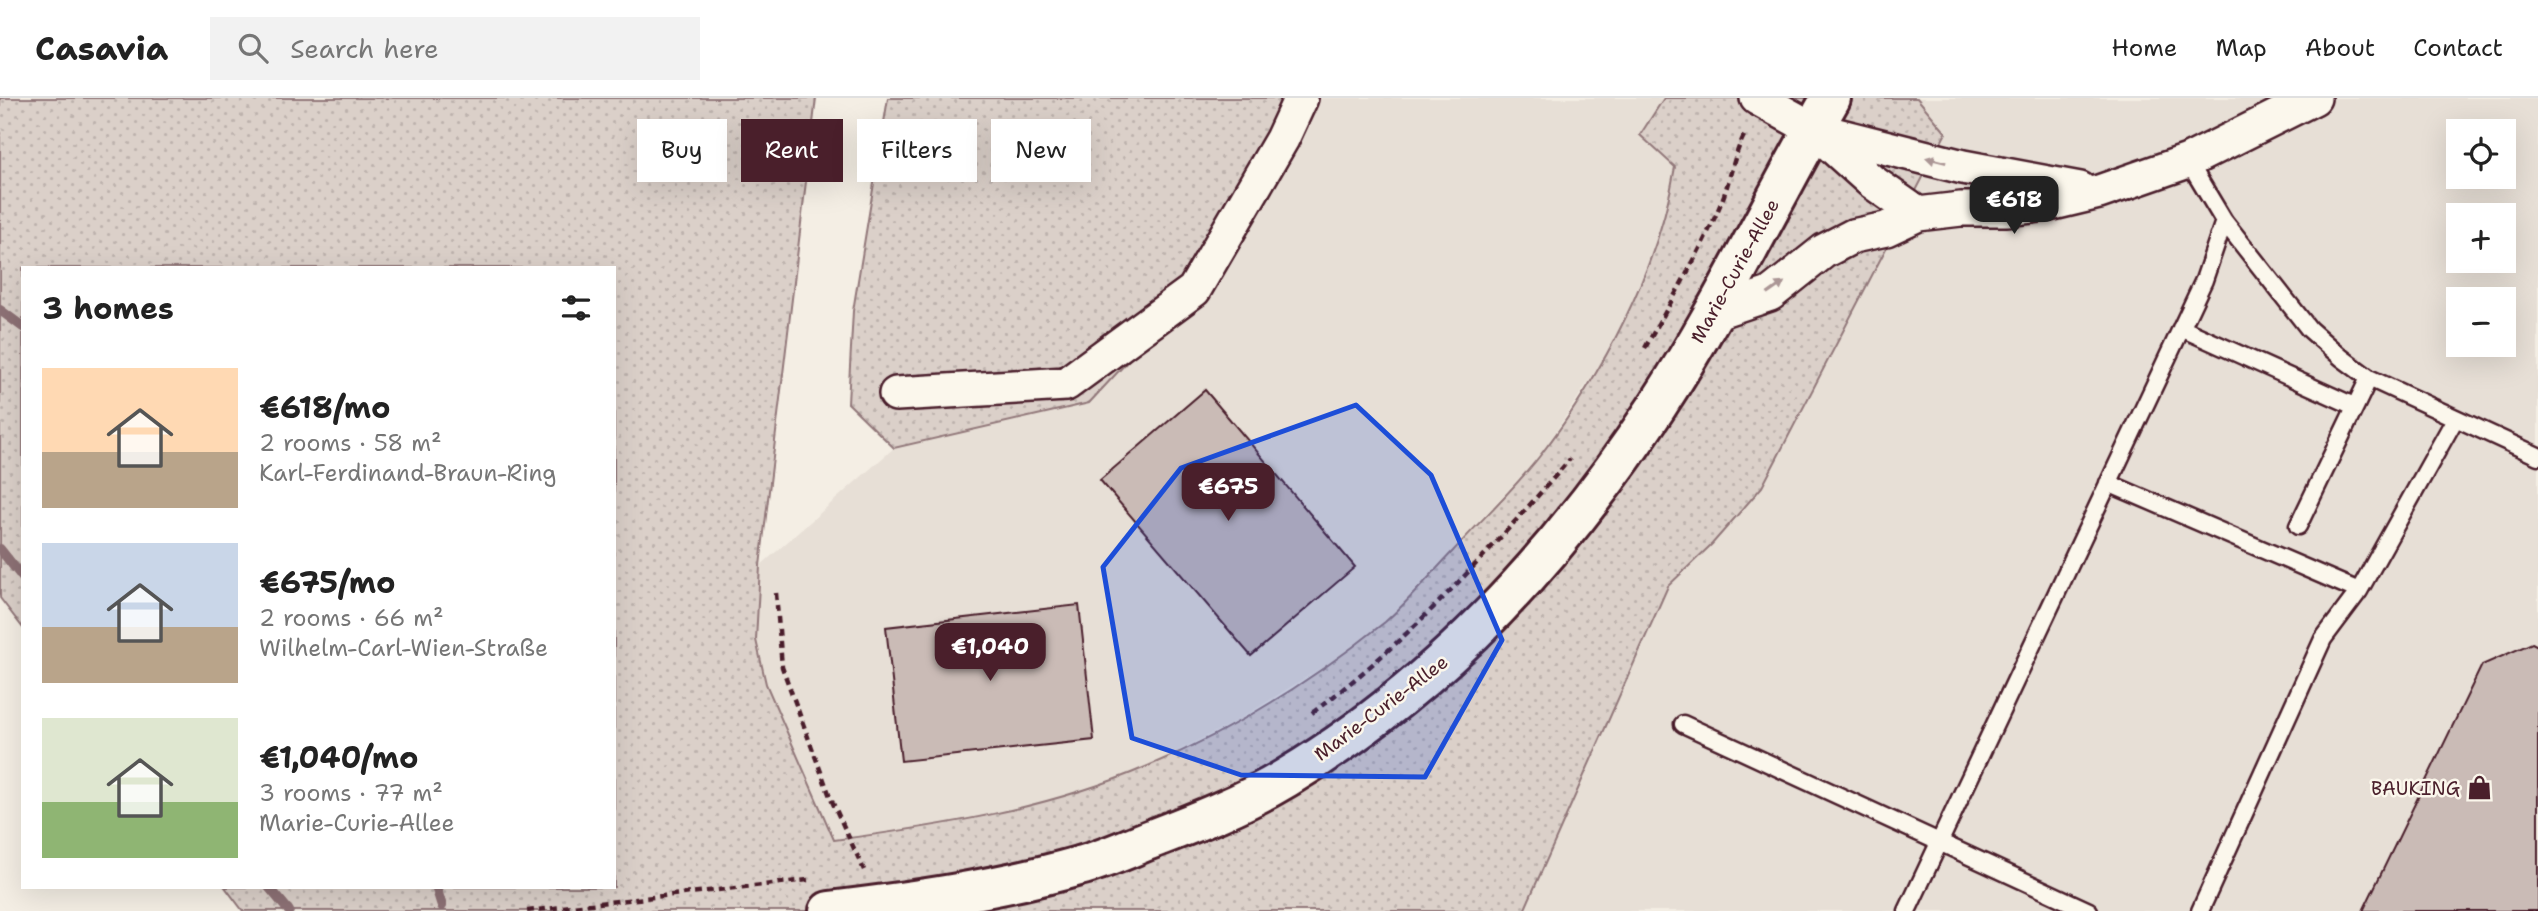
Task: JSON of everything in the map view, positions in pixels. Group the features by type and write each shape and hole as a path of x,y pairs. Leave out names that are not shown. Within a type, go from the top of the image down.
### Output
{"main road":[{"name":"Marie-Curie-Allee","path":"820,895 992,886 1081,866 1210,817 1285,778 1365,725 1432,673 1506,601 1598,489 1656,408 1713,313 1822,114"}],"street":[{"path":"896,394 1066,384 1194,290 1282,139 1301,98"},
{"path":"1713,313 1770,294 1824,251 1853,236 1886,229 1918,214 2049,204 2099,192 2188,161 2313,98"},
{"path":"1760,100 1822,114 1964,167 2099,192"},
{"path":"1822,114 1871,181 1918,214"}],"lane":[{"path":"2188,161 2224,221 2309,328 2369,378 2538,456"},
{"path":"1907,911 2204,281 2224,221"},
{"path":"2181,328 2354,406"},
{"path":"2298,526 2369,378"},
{"path":"2200,911 2323,639 2359,591 2455,419"},
{"path":"2108,483 2359,591"},
{"path":"1683,724 2089,911"}],"path":[{"path":"1640,358 1722,201 1735,152 1760,100"},
{"path":"1302,720 1357,679 1431,613 1574,454"},
{"path":"776,593 782,667 831,799 854,847"},
{"path":"851,875 865,873"},
{"path":"527,911 820,895"}],"highlighted area":[{"path":"1356,405 1431,475 1502,640 1425,777 1241,775 1132,738 1103,567 1181,468"}],"shaded area":[{"path":"0,98 816,98 813,119 741,119 741,182 806,182 760,566 756,640 766,684 834,840 954,822 1033,805 1072,794 1148,766 1210,737 1271,702 1330,664 1385,622 1539,457 1563,425 1606,356 1641,282 1667,206 1675,167 1640,135 1664,98 1917,98 1946,133 1762,487 1712,544 1668,586 1524,911 243,911 226,889 616,889 616,266 21,266 21,625 0,598"},
{"path":"888,98 1295,98 1194,290 1089,403 894,448 848,403 853,311 874,182 977,182 977,119 885,119"},
{"path":"1307,98 1664,98 1640,135 1675,167 1668,212 1646,276 1604,358 1539,457 1387,620 1329,663 1237,721 1148,766 1036,806 906,831 834,840 766,684 756,640 760,566 894,448 1089,403"},
{"path":"1917,98 2538,98 2538,911 1524,911 1668,585 1712,544 1762,487 1946,133"}],"building":[{"path":"1205,390 1355,567 1251,656 1100,480"},
{"path":"1079,605 1094,740 901,761 886,627"},
{"name":"BAUKING","path":"2532,643 2538,646 2538,911 2363,911 2482,665"}],"waterway":[{"path":"0,310 21,326"},
{"path":"0,549 21,575"},
{"path":"271,889 289,911"},
{"path":"437,889 442,906"}],"place":[{"name":"BAUKING","path":"2480,788"}]}
